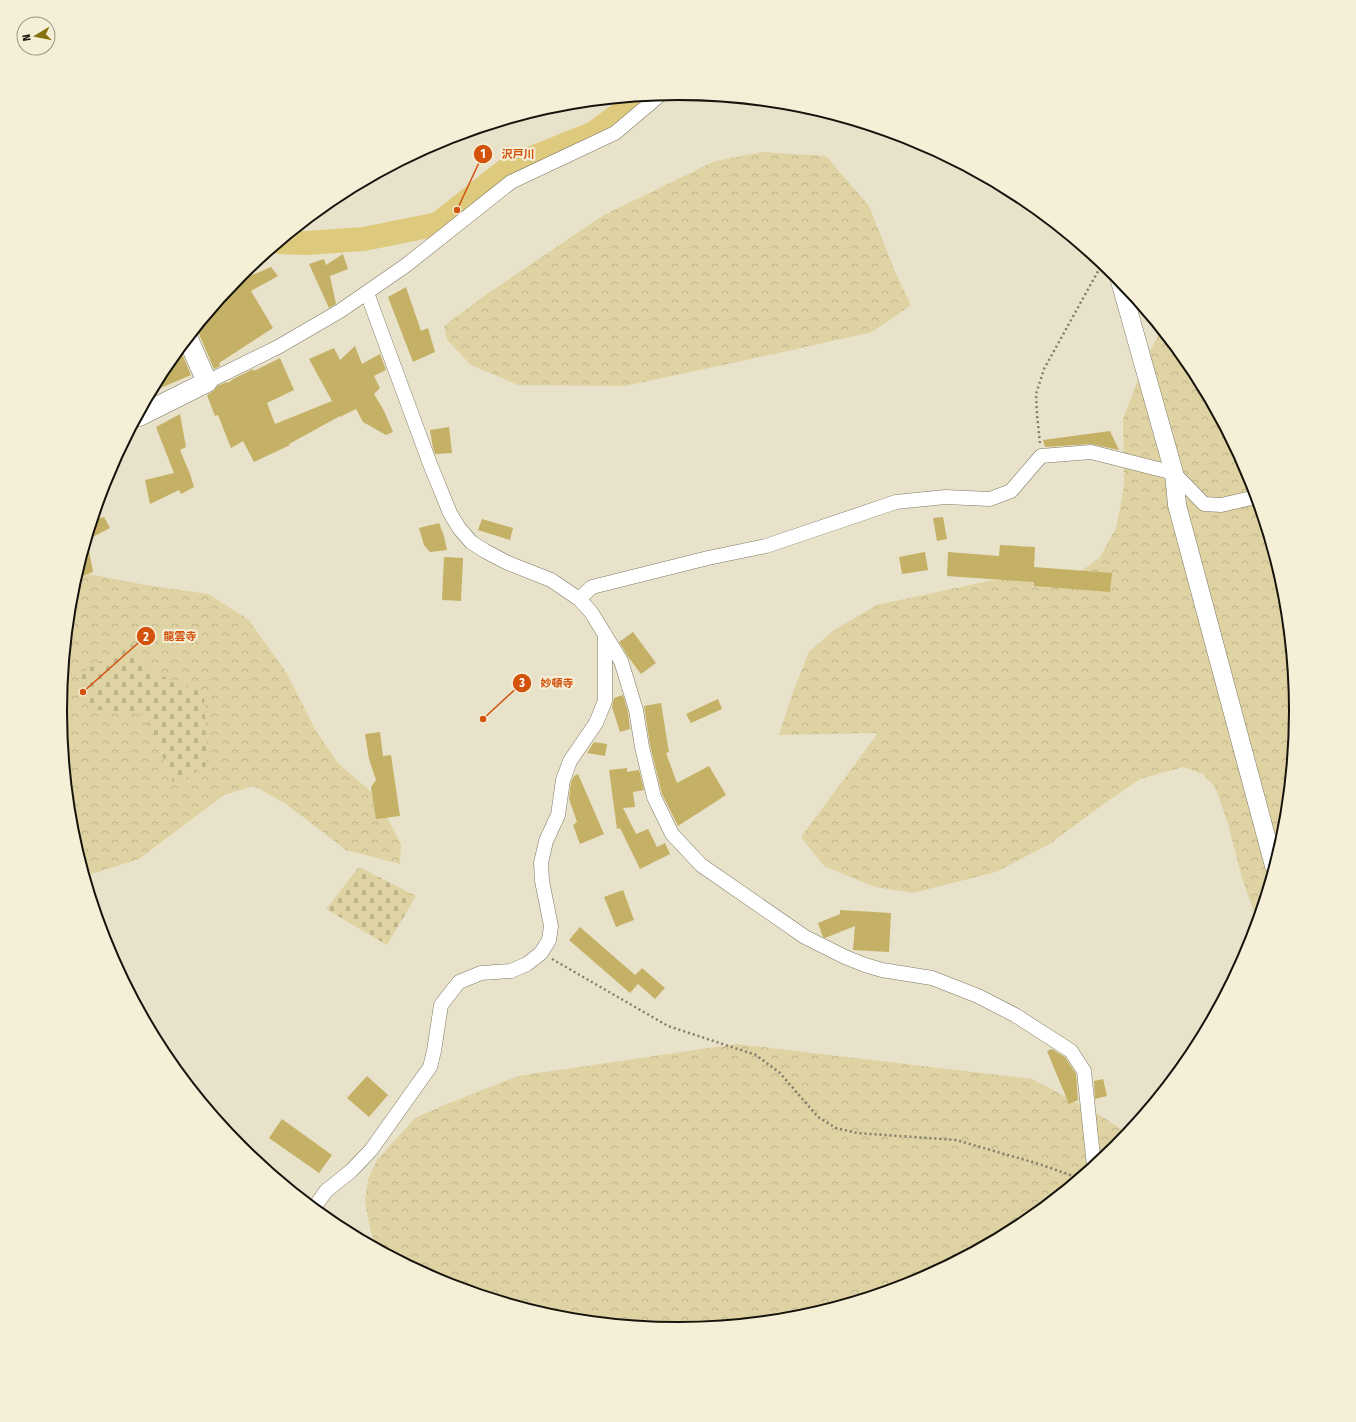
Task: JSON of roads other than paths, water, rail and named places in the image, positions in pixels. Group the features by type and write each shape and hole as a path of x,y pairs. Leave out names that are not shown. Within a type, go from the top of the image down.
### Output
{"main road":[{"path":"145,413 207,382 190,343"}],"street":[{"path":"207,382 278,346 340,311 405,266 511,182 615,133 653,101"},
{"path":"367,293 430,464 450,514 459,528 471,542 485,551 508,563 551,580 579,598 605,632 621,661 636,710 642,747 654,796 672,834 701,865 805,937 865,965 882,970 932,978 978,996 1015,1015 1071,1051 1084,1071 1093,1159"},
{"path":"1124,294 1174,473 1177,505 1271,855"},
{"path":"579,598 592,588 708,558 766,546 896,502 945,497 990,499 1011,491 1041,456 1091,452 1174,473 1204,504 1221,504 1250,498"},
{"path":"317,1204 326,1191 351,1171 371,1150 430,1067 441,1005 459,982 481,973 511,971 527,964 541,953 549,940 551,926 542,881 541,863 546,841 558,815 563,780 570,761 596,723 605,702 605,632"}],"waterway":[{"path":"287,242 306,243 364,239 438,224 510,167 594,133 636,101"}],"place":[{"name":"沢戸川","path":"457,210"},
{"name":"龍雲寺","path":"83,692"},
{"name":"妙頓寺","path":"483,719"}]}
